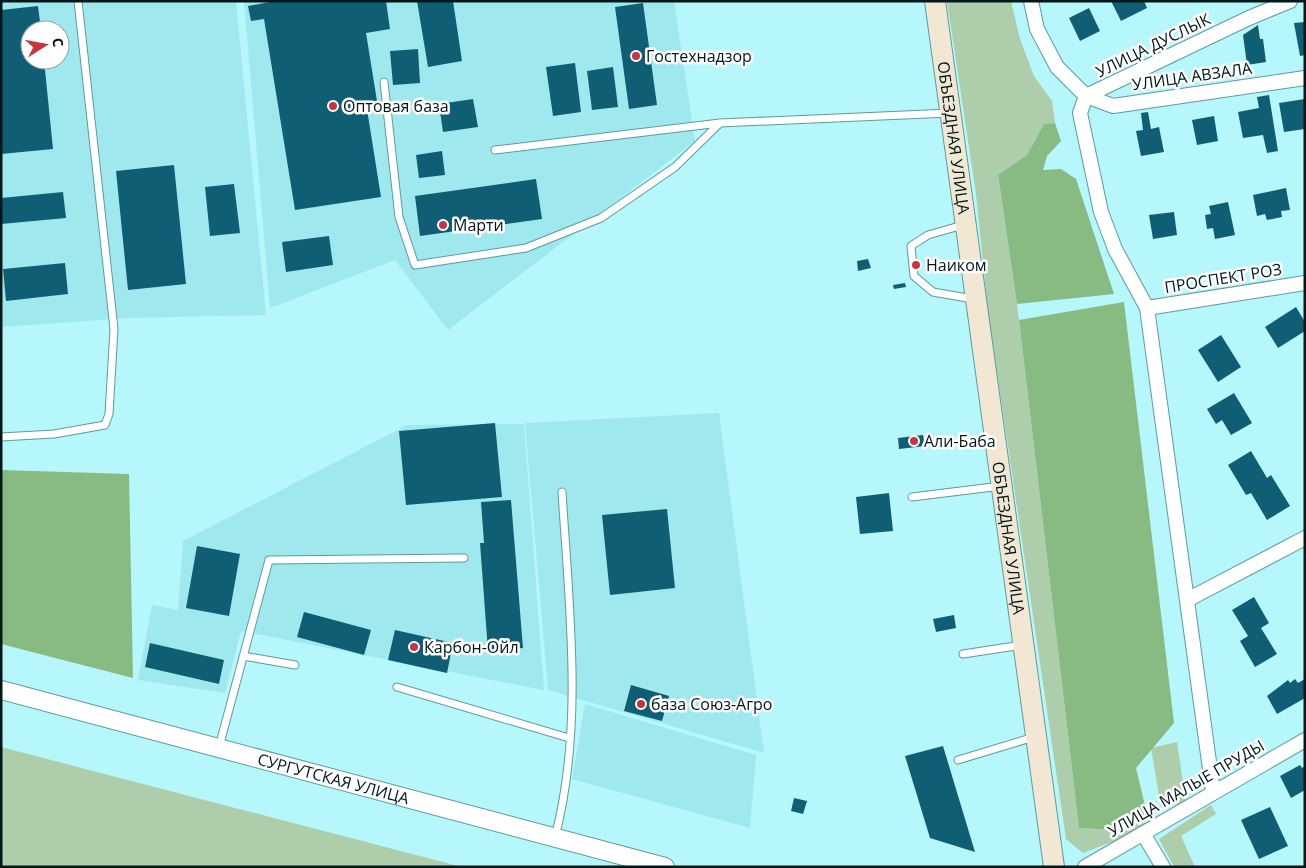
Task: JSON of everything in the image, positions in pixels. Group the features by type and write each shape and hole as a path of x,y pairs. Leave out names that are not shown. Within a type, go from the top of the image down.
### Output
{"main road":[{"name":"ОБЪЕЗДНАЯ УЛИЦА","path":"935,1 1054,867"}],"street":[{"path":"1031,1 1037,29 1057,67 1086,96 1080,113"},
{"name":"УЛИЦА ДУСЛЫК","path":"1086,96 1249,18 1290,1"},
{"path":"1068,78 1080,113 1101,212 1114,248 1146,308 1214,791"},
{"name":"УЛИЦА АВЗАЛА","path":"1086,96 1113,106 1305,78"},
{"name":"ПРОСПЕКТ РОЗ","path":"1146,308 1305,283"},
{"path":"1187,600 1305,538"},
{"name":"СУРГУТСКАЯ УЛИЦА","path":"1,690 665,867"},
{"name":"УЛИЦА МАЛЫЕ ПРУДЫ","path":"1085,867 1144,835 1214,791 1305,740"},
{"path":"1144,835 1163,867"}],"lane":[{"path":"1,437 54,434 105,425 109,414 114,329 78,1"},
{"path":"384,82 398,217 415,265 526,248 601,218 675,167 720,122"},
{"path":"495,150 720,122 950,113"},
{"path":"966,225 928,235 912,246 914,276 933,292 976,299"},
{"path":"912,497 1002,486"},
{"path":"555,837 564,802 574,676 562,492"},
{"path":"219,748 268,560 464,558"},
{"path":"963,654 1024,644"},
{"path":"243,656 296,665"},
{"path":"397,687 569,738"},
{"path":"958,760 1036,736"}],"shaded area":[{"path":"1,1 236,1 266,315 129,318 1,327"},
{"path":"244,1 674,1 695,141 448,330 395,260 270,308"},
{"path":"719,413 764,753 548,690 525,423"},
{"path":"524,424 544,690 241,631 225,693 138,680 152,605 178,610 183,541 407,425"},
{"path":"585,704 756,755 750,828 572,779"}],"green space":[{"path":"947,1 1011,1 1020,39 1034,76 1052,101 1055,123 1044,124 1027,155 998,176 1017,304 1079,828 1115,830 1147,814 1145,824 1117,840 1083,853 1066,839 988,311 976,194"},
{"path":"1055,123 1061,141 1047,156 1043,170 1061,169 1076,179 1114,294 1017,304 998,175 1027,155 1044,124"},
{"path":"1124,302 1174,723 1136,768 1147,814 1115,830 1079,828 1019,320"},
{"path":"1,470 129,474 133,678 1,644"},
{"path":"1177,742 1186,802 1161,808 1151,748"},
{"path":"1,747 462,867 1,867"},
{"path":"1211,805 1216,814 1181,836 1195,867 1174,867 1159,839"}],"building":[{"path":"275,1 386,1 390,29 366,33 377,101 366,103 381,197 295,210 264,19 251,21 248,6"},
{"path":"417,1 453,1 462,61 428,67"},
{"path":"1111,1 1144,1 1147,8 1121,21"},
{"name":"Гостехнадзор","path":"643,3 657,105 629,109 615,7"},
{"path":"38,6 40,20 20,20 20,70 45,70 53,149 1,154 1,10"},
{"path":"1089,8 1100,31 1080,41 1069,18"},
{"path":"1305,22 1305,55 1300,56 1294,23"},
{"path":"1258,25 1260,39 1263,39 1266,62 1247,65 1243,35"},
{"path":"418,49 420,83 393,85 390,51"},
{"path":"575,63 581,112 553,116 546,67"},
{"path":"613,67 618,107 592,110 587,71"},
{"path":"1269,95 1278,151 1267,153 1263,135 1243,138 1238,112 1259,108 1257,97"},
{"path":"473,99 478,127 443,132 439,104"},
{"path":"1305,99 1305,129 1284,132 1279,103"},
{"path":"1148,112 1151,129 1159,127 1164,152 1141,156 1136,131 1143,130 1141,113"},
{"path":"1214,116 1218,141 1197,145 1192,120"},
{"path":"442,151 445,175 419,178 416,155"},
{"path":"174,165 186,284 128,290 116,171"},
{"path":"536,179 542,219 420,236 415,196"},
{"path":"234,184 240,233 210,236 205,187"},
{"path":"1286,188 1290,210 1281,211 1282,217 1267,220 1265,214 1257,216 1253,195"},
{"path":"63,192 66,218 1,224 1,198"},
{"path":"1228,202 1235,235 1215,239 1213,228 1207,229 1205,215 1211,214 1209,206"},
{"path":"1174,212 1177,235 1153,239 1149,215"},
{"path":"329,236 333,265 286,272 282,242"},
{"path":"868,259 871,268 858,271 857,261"},
{"path":"65,263 68,294 6,301 3,269"},
{"path":"905,283 906,287 894,289 893,285"},
{"path":"1296,307 1305,322 1305,331 1278,348 1265,327"},
{"path":"1221,335 1241,367 1218,382 1198,350"},
{"path":"1234,393 1252,423 1231,435 1222,420 1216,424 1207,409"},
{"path":"495,423 502,497 406,505 399,431"},
{"path":"923,435 925,446 899,449 898,438"},
{"path":"1251,451 1267,478 1271,475 1290,506 1267,520 1251,493 1246,495 1228,465"},
{"path":"889,493 893,531 860,534 856,497"},
{"path":"511,500 523,648 488,651 480,543 484,543 481,502"},
{"path":"667,509 675,588 610,595 602,515"},
{"path":"197,546 240,554 229,616 186,608"},
{"path":"1254,597 1269,623 1261,628 1277,654 1255,667 1240,641 1248,636 1232,610"},
{"path":"304,612 371,630 364,655 297,637"},
{"path":"954,615 956,628 936,632 933,619"},
{"path":"395,630 453,643 447,673 388,660"},
{"path":"150,643 224,660 219,684 145,667"},
{"path":"1295,679 1298,683 1305,679 1305,698 1277,714 1267,696 1288,680 1290,683"},
{"path":"631,685 669,696 662,721 624,711"},
{"path":"943,746 975,852 930,838 905,756"},
{"path":"1300,765 1302,768 1305,766 1305,790 1291,798 1280,776"},
{"path":"794,798 807,801 803,814 791,811"},
{"path":"1270,807 1288,846 1259,859 1241,820"}],"place":[{"name":"Гостехнадзор","path":"636,56"},
{"name":"Оптовая база","path":"333,106"},
{"name":"Марти","path":"443,225"},
{"name":"Наиком","path":"916,265"},
{"name":"Али-Баба","path":"914,441"},
{"name":"Карбон-Ойл","path":"414,647"},
{"name":"база Союз-Агро","path":"641,704"}]}
